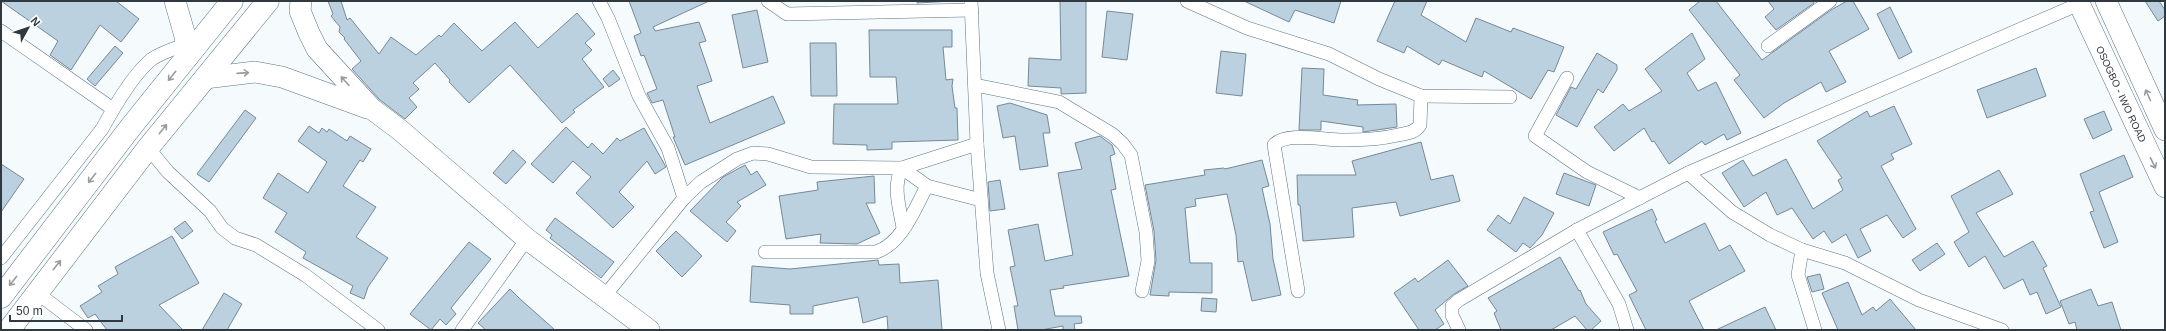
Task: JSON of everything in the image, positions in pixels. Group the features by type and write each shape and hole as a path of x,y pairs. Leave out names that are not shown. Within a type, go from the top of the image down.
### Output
{"highway":[{"path":"1,297 130,128 187,50 232,1"},
{"path":"9,330 36,292 148,148 268,1"}],"main road":[{"path":"175,1 187,50"},
{"path":"301,1 300,11 317,49 372,110 400,130 527,239 603,298 649,330"},
{"path":"2106,1 2165,130"},
{"name":"OSOGBO - IWO ROAD","path":"2079,2 2165,187"},
{"path":"205,78 255,72 282,76 372,110"}],"street":[{"path":"599,1 608,18 639,96 668,148 684,198"},
{"path":"768,1 787,14 972,6 977,144 987,273 999,330"},
{"path":"1187,1 1247,28 1329,54 1379,79 1421,96 1510,97"},
{"path":"1768,46 1830,1"},
{"path":"1459,330 1452,315 1452,306 1459,300 1577,230 1688,173 2079,2"},
{"path":"2,34 113,109"},
{"path":"1,258 102,129 113,109 143,68 153,58 187,50"},
{"path":"1567,78 1535,136 1587,172 1640,198"},
{"path":"974,85 1058,102 1112,134 1122,143 1131,155 1146,232 1148,261 1142,292"},
{"path":"1298,291 1274,145 1280,139 1301,137 1344,140 1378,139 1412,132 1420,126 1421,96"},
{"path":"603,298 684,198 701,182 737,159 752,153 768,154 811,167 902,168 977,144"},
{"path":"148,148 168,172 210,211 222,228 235,238 256,245 306,275 378,330"},
{"path":"902,168 927,186 981,200"},
{"path":"902,168 898,175 897,186 903,228"},
{"path":"1688,173 1732,212 1770,235 1802,250 1845,263 1919,300 2001,330"},
{"path":"765,252 876,252 890,247 903,228 927,186"},
{"path":"1577,230 1619,304 1627,330"},
{"path":"462,330 527,239"},
{"path":"1802,250 1798,275 1815,330"},
{"path":"36,292 86,330"}],"building":[{"path":"1,1 116,1 139,19 121,42 100,25 71,70 50,55 58,41"},
{"path":"328,1 341,1 347,20 350,18 379,54 391,37 416,55 439,35 441,37 454,23 482,51 515,22 538,48 577,13 595,34 585,43 592,50 582,59 604,87 573,110 575,112 562,123 510,65 469,103 449,82 450,80 435,63 413,83 419,89 409,98 417,107 405,119 380,100 352,69 361,61 339,32 340,27 331,16 333,14"},
{"path":"629,1 709,1 653,27 655,31 699,22 706,41 699,43 712,81 697,86 710,123 773,96 785,123 685,165 673,137 675,137 663,100 652,103 647,93 657,89 644,55 641,56 634,36 641,33"},
{"path":"917,1 953,1 917,3"},
{"path":"1060,1 1086,1 1086,93 1061,94 1061,88 1028,86 1029,58 1061,60"},
{"path":"1244,1 1341,1 1334,23 1295,10 1289,22"},
{"path":"1395,1 1427,1 1421,15 1466,42 1476,18 1511,32 1513,28 1564,47 1554,72 1548,70 1531,99 1484,71 1482,77 1442,60 1439,65 1407,46 1404,53 1377,41"},
{"path":"1700,1 1716,1 1762,60 1831,10 1847,1 1853,1 1869,29 1829,51 1846,82 1826,92 1821,82 1784,103 1764,118 1734,80 1740,75 1689,10"},
{"path":"1768,1 1813,1 1814,3 1776,30 1765,17 1774,9"},
{"path":"2145,1 2159,1 2165,10 2165,16 2158,21"},
{"path":"1890,7 1912,52 1899,59 1877,14"},
{"path":"757,10 768,62 743,68 732,15"},
{"path":"1107,11 1133,14 1127,60 1102,57"},
{"path":"869,30 952,30 952,47 943,47 946,80 953,79 952,86 955,108 957,108 958,140 892,142 892,149 867,150 867,145 833,144 834,104 898,104 896,77 870,77"},
{"path":"1692,33 1705,59 1687,73 1698,91 1716,82 1741,133 1727,140 1724,134 1705,145 1702,141 1669,164 1654,141 1652,142 1644,128 1614,151 1594,127 1623,104 1629,111 1662,91 1645,69"},
{"path":"810,43 836,43 837,96 811,96"},
{"path":"115,46 123,53 95,86 87,79"},
{"path":"1221,51 1246,54 1242,96 1216,93"},
{"path":"1597,53 1617,65 1617,70 1603,93 1598,89 1577,127 1556,115 1571,87 1576,89"},
{"path":"1302,68 1324,69 1323,95 1358,100 1357,105 1396,104 1397,127 1363,132 1363,127 1321,121 1321,130 1299,130"},
{"path":"2036,68 2046,96 1987,118 1977,90"},
{"path":"613,70 620,79 609,87 603,79"},
{"path":"1010,103 1047,115 1050,133 1043,133 1048,166 1020,170 1015,136 1003,138 997,106"},
{"path":"1894,106 1912,144 1891,154 1894,159 1881,166 1916,229 1903,238 1887,215 1860,229 1871,251 1858,258 1846,234 1832,243 1824,231 1813,239 1792,208 1777,215 1766,192 1744,207 1722,173 1743,160 1753,176 1786,159 1813,209 1843,190 1838,180 1842,178 1817,141 1867,111 1870,117"},
{"path":"245,110 256,118 209,182 197,174"},
{"path":"2104,111 2112,130 2093,139 2084,119"},
{"path":"309,126 319,133 322,128 327,132 329,129 347,141 350,136 371,149 363,162 360,160 343,186 376,207 356,237 388,258 368,287 364,299 350,293 353,286 303,258 306,252 275,232 287,213 263,198 278,173 308,193 327,162 298,141"},
{"path":"566,127 588,148 592,143 603,154 617,138 620,141 644,128 666,167 655,174 647,161 619,192 634,207 613,228 576,193 591,177 573,161 553,183 531,164"},
{"path":"1100,136 1112,145 1115,154 1110,156 1116,189 1111,190 1129,276 1063,286 1064,288 1050,290 1055,316 1081,316 1082,323 1074,324 1075,330 1063,330 1063,326 1041,330 1018,330 1014,306 1018,306 1010,267 1015,266 1008,230 1038,224 1045,261 1073,255 1058,173 1082,169 1075,143"},
{"path":"1421,142 1431,180 1453,175 1460,201 1400,216 1396,202 1352,208 1354,237 1303,241 1300,205 1298,205 1297,175 1356,175 1352,161"},
{"path":"513,150 526,162 506,184 493,173"},
{"path":"2124,155 2133,177 2099,192 2118,242 2104,248 2090,212 2094,211 2080,174"},
{"path":"1262,160 1269,186 1262,188 1270,224 1273,259 1281,295 1252,301 1243,261 1238,262 1236,235 1227,194 1195,199 1196,206 1185,208 1190,263 1212,263 1212,293 1169,292 1169,296 1150,295 1156,260 1154,231 1145,185 1205,175 1204,170 1225,169"},
{"path":"1,164 24,179 1,212"},
{"path":"745,165 751,175 757,171 766,185 737,202 741,206 726,222 736,231 727,242 690,211 723,177"},
{"path":"1999,170 2013,194 1976,213 2004,257 2033,241 2047,266 2043,268 2061,307 2046,314 2037,292 2030,295 2023,279 2004,289 1985,256 1969,267 1954,242 1969,232 1951,196"},
{"path":"1564,173 1596,185 1589,206 1556,194"},
{"path":"874,176 875,203 866,203 880,233 857,244 820,243 821,234 786,239 779,196 818,190 817,182"},
{"path":"1000,180 1005,209 990,211 988,182"},
{"path":"1524,197 1554,213 1542,235 1530,248 1523,243 1516,252 1487,230 1498,215 1510,224"},
{"path":"1652,209 1657,220 1655,221 1665,243 1705,223 1719,251 1730,245 1745,271 1689,301 1704,330 1646,330 1629,295 1637,291 1617,254 1614,255 1603,232"},
{"path":"555,218 614,262 601,278 550,238 552,235 546,230"},
{"path":"185,221 193,231 182,239 174,229"},
{"path":"676,231 702,256 682,277 656,251"},
{"path":"172,236 199,283 159,305 183,330 107,330 95,314 88,318 80,306 102,292 98,286 118,274 115,267"},
{"path":"469,242 491,259 451,308 456,314 446,325 440,319 431,330 410,314"},
{"path":"1937,243 1945,254 1920,271 1912,260"},
{"path":"1560,257 1579,291 1580,290 1586,304 1601,321 1591,330 1587,330 1575,316 1551,330 1501,330 1494,313 1497,311 1488,298"},
{"path":"878,260 879,265 899,264 900,283 938,280 942,330 888,330 887,316 863,323 858,297 813,306 813,314 790,314 790,305 750,302 752,266 790,269"},
{"path":"1448,260 1468,286 1454,294 1435,310 1444,324 1435,330 1419,330 1394,293 1415,278 1418,282"},
{"path":"1820,274 1824,289 1812,292 1807,277"},
{"path":"1848,282 1862,315 1873,307 1876,311 1890,299 1916,330 1838,330 1822,293"},
{"path":"510,289 555,330 486,330 478,323"},
{"path":"2091,289 2098,306 2112,302 2121,330 2077,330 2075,322 2069,324 2060,301"},
{"path":"224,293 242,304 227,330 202,330"},
{"path":"1202,298 1217,299 1216,312 1201,311"},
{"path":"1765,307 1776,330 1716,330"}]}
